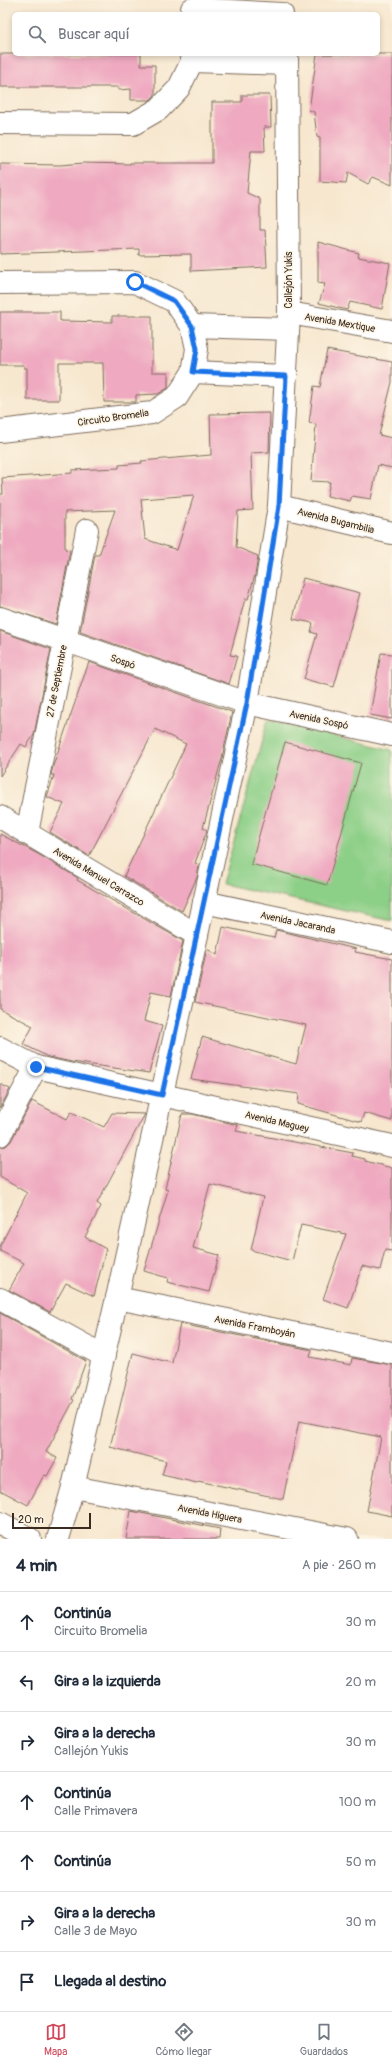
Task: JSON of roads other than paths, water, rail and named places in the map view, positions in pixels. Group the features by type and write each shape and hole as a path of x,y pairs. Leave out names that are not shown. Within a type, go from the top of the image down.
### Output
{"street":[{"path":"287,0 287,12"},
{"path":"191,8 252,12"},
{"path":"0,123 134,124 159,110 179,88 192,58 287,59"},
{"name":"Callejón Yukis","path":"58,1539 73,1487 104,1356 247,703 279,506 288,321 287,59"},
{"name":"Circuito Bromelia","path":"0,283 135,282 174,301 192,326 197,349 193,372 177,397 152,413 0,431"},
{"name":"Avenida Mextique","path":"192,326 288,321 392,331"},
{"path":"193,372 286,376"},
{"name":"Avenida Bugambilia","path":"279,506 392,533"},
{"name":"27 de Septiembre","path":"27,833 87,530"},
{"name":"Sospó","path":"0,618 247,703"},
{"name":"Avenida Sospó","path":"247,703 392,734"},
{"name":"Avenida Manuel Carrazco","path":"0,817 197,935"},
{"name":"Avenida Jacaranda","path":"204,902 392,942"},
{"name":"Avenida Maguey","path":"0,1048 36,1067 392,1146"},
{"path":"0,1135 36,1067"},
{"name":"Avenida Framboyán","path":"117,1298 392,1353"},
{"path":"0,1299 104,1356"},
{"name":"Avenida Higuera","path":"73,1487 347,1539"},
{"path":"0,1523 30,1539"}]}
